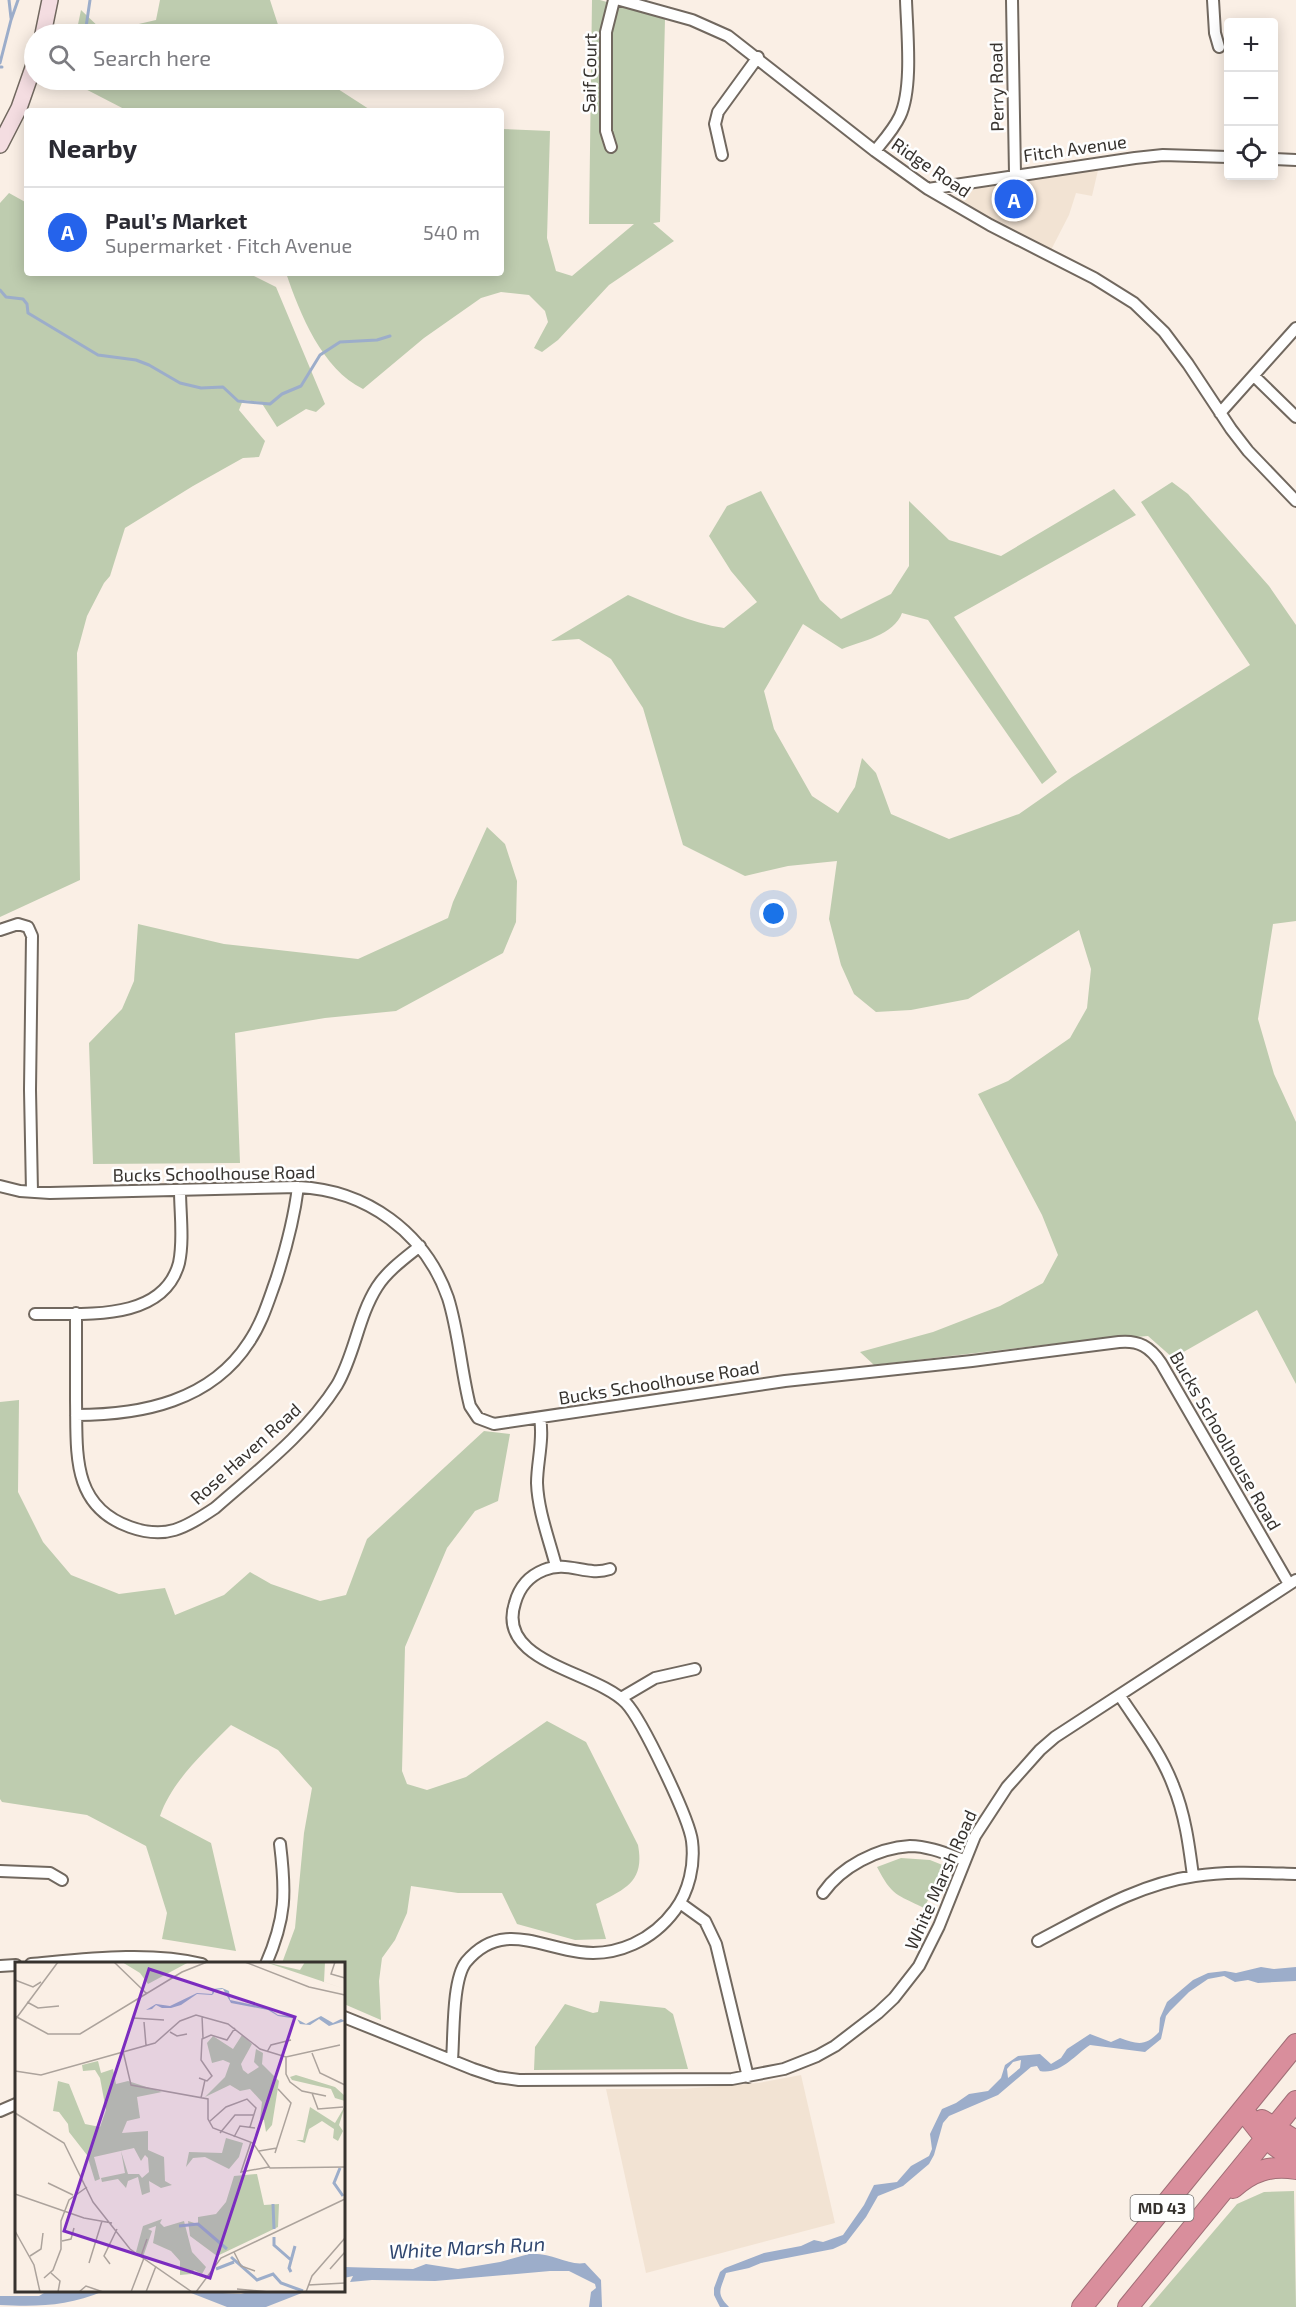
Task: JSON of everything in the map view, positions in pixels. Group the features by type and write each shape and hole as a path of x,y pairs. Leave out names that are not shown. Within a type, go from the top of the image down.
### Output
{"highway":[{"name":"MD 43","path":"1082,2307 1296,2044"},
{"name":"MD 43","path":"1128,2307 1296,2101"},
{"path":"1243,2110 1270,2133 1296,2161"},
{"path":"1270,2133 1296,2141"},
{"path":"1206,2212 1255,2172 1278,2167 1296,2169"}],"main road":[{"path":"44,24 50,0"},
{"path":"0,145 19,108 25,90"}],"street":[{"name":"Saif Court","path":"611,147 606,131 606,32 614,0"},
{"name":"Ridge Road","path":"620,0 709,26 739,42 875,151 928,189 990,225 1094,278 1134,303 1169,338 1248,450 1296,501"},
{"path":"875,151 894,126 904,102 906,0"},
{"name":"Perry Road","path":"1012,0 1016,174"},
{"path":"1213,0 1213,17 1219,47"},
{"path":"722,155 715,124 718,112 758,57"},
{"name":"Fitch Avenue","path":"928,189 1016,174 1163,155 1224,157"},
{"path":"1278,159 1296,160"},
{"path":"1220,413 1296,328"},
{"path":"1254,376 1296,417"},
{"path":"0,930 18,924 28,927 32,936 30,1090 32,1192"},
{"name":"Bucks Schoolhouse Road","path":"0,1186 32,1192 298,1187 329,1190 366,1204 394,1221 420,1246 435,1269 448,1298 472,1411 478,1418 488,1423 515,1422 785,1381 972,1361 1119,1342 1136,1342 1148,1347 1161,1363 1293,1582"},
{"path":"76,1415 125,1412 171,1403 206,1386 226,1370 249,1343 267,1308 294,1215 298,1187"},
{"path":"35,1314 130,1309 149,1301 168,1284 178,1265 180,1190"},
{"name":"Rose Haven Road","path":"76,1313 78,1468 88,1495 108,1517 143,1532 156,1534 183,1527 215,1508 302,1430 321,1408 348,1365 365,1313 377,1287 398,1263 420,1246"},
{"path":"540,1418 542,1428 537,1486 556,1566"},
{"path":"452,2060 458,1980 464,1964 485,1945 498,1940 514,1938 580,1952 610,1951 629,1946 663,1925 680,1903 692,1869 692,1839 685,1816 637,1719 621,1698 594,1682 540,1659 529,1651 518,1637 513,1622 513,1607 521,1587 543,1570 556,1566 573,1566 598,1573 610,1569"},
{"name":"White Marsh Road","path":"345,2017 497,2077 519,2080 685,2080 748,2077 784,2069 817,2056 851,2034 894,1998 919,1966 929,1949 964,1860 989,1812 1007,1787 1040,1750 1055,1737 1293,1582"},
{"path":"621,1698 654,1678 695,1668"},
{"path":"1120,1696 1174,1785 1188,1836 1193,1876"},
{"path":"267,1962 278,1936 283,1910 284,1875 280,1845"},
{"path":"823,1893 844,1869 896,1849 910,1846 926,1848 964,1860"},
{"path":"0,1871 50,1873 62,1880"},
{"path":"1038,1941 1140,1890 1193,1876 1238,1873 1296,1874"},
{"path":"680,1903 705,1921 714,1938 748,2077"},
{"path":"84,1962 180,1959 193,1962"},
{"path":"0,1966 15,1965"},
{"path":"0,2111 15,2104"}],"shaded area":[{"path":"1099,166 1092,196 1076,193 1069,215 1051,250 976,212 960,201 959,197 964,187"},
{"path":"801,2075 835,2223 646,2273 606,2089 683,2089 758,2083"}],"green space":[{"path":"160,0 270,0 278,24 139,24 156,20"},
{"path":"592,0 600,0 665,19 660,222 653,223 674,241 609,285 558,340 542,352 534,348 548,322 545,311 529,295 501,292 481,298 424,338 363,389 348,380 324,354 298,306 287,276 504,276 504,129 550,131 547,238 556,271 572,276 634,224 589,224"},
{"path":"81,10 96,24 78,24"},
{"path":"87,90 339,90 367,108 122,108"},
{"path":"9,193 24,201 24,276 254,276 276,287 325,404 316,412 306,409 277,427 261,402 243,400 239,410 265,441 259,457 243,458 125,528 110,576 87,616 77,653 80,880 0,917 0,203"},
{"path":"1172,482 1188,494 1269,586 1296,625 1296,921 1273,924 1258,1019 1274,1074 1296,1122 1296,1384 1257,1310 1173,1358 1148,1336 1053,1344 874,1365 860,1352 933,1332 1000,1306 1043,1283 1058,1255 1042,1215 978,1094 1008,1081 1070,1038 1087,1008 1091,969 1079,930 968,999 911,1010 876,1012 854,994 841,965 829,919 837,861 788,866 745,876 683,845 643,708 611,659 579,639 551,641 628,595 687,619 724,628 757,602 731,571 709,536 727,506 761,491 820,600 841,619 891,594 909,566 909,501 949,540 1001,556 1114,489 1136,515 954,617 1057,772 1042,784 928,620 902,613 898,621 885,632 842,649 803,624 764,691 774,729 812,796 838,813 855,787 862,758 876,773 891,814 949,839 1019,814 1072,777 1250,665 1141,502"},
{"path":"487,827 505,844 517,881 516,922 503,953 396,1011 325,1018 235,1033 240,1163 93,1164 89,1043 122,1009 134,981 138,924 224,944 358,959 448,918"},
{"path":"19,1400 18,1492 43,1542 71,1575 119,1594 165,1588 175,1615 224,1595 250,1572 271,1584 320,1601 346,1595 367,1539 484,1431 510,1434 498,1501 475,1511 447,1548 405,1647 402,1771 407,1784 427,1790 466,1777 547,1721 586,1742 638,1845 639,1858 635,1876 616,1894 596,1904 606,1939 575,1940 517,1924 502,1893 458,1893 411,1886 407,1913 395,1940 382,1958 379,1981 381,2020 345,2004 345,1962 282,1962 295,1928 304,1833 312,1788 278,1750 231,1725 181,1779 165,1803 160,1816 211,1843 236,1951 162,1939 167,1913 146,1846 87,1815 2,1802 0,1799 0,1402"},
{"path":"901,1858 930,1860 945,1866 924,1908 891,1889 877,1867"},
{"path":"600,2001 665,2008 673,2014 688,2069 534,2070 535,2047 565,2004 593,2013 598,2012"},
{"path":"1294,2191 1296,2307 1149,2307 1237,2204 1264,2192"}],"water":[{"path":"1261,1967 1274,1969 1296,1967 1296,1981 1235,1982 1224,1976 1208,1979 1189,1992 1170,2011 1166,2016 1161,2039 1145,2052 1090,2045 1054,2070 1040,2071 1037,2066 1031,2067 998,2095 949,2116 943,2123 934,2155 929,2164 903,2186 878,2196 866,2217 846,2243 833,2249 761,2263 726,2273 721,2294 729,2307 720,2307 714,2295 714,2288 720,2272 764,2253 801,2246 814,2240 823,2242 843,2235 864,2205 874,2185 897,2182 911,2166 929,2156 932,2149 930,2134 942,2109 969,2094 988,2091 1001,2078 1005,2065 1018,2056 1040,2054 1051,2064 1061,2058 1067,2049 1090,2034 1111,2042 1120,2038 1136,2043 1145,2042 1159,2032 1160,2018 1167,2002 1193,1980 1208,1973 1225,1971 1236,1973","holes":["1021,2060 1020,2068 1008,2078 1007,2069 1013,2062"]},
{"name":"White Marsh Run","path":"537,2254 572,2263 585,2263 601,2280 602,2307 589,2307 591,2292 596,2288 595,2284 569,2271 435,2281 350,2282 353,2276 345,2278 345,2267 413,2269 426,2264 458,2269"},
{"path":"46,2292 101,2292 78,2300 53,2304 0,2305 0,2296 39,2296"},
{"path":"189,2292 241,2294 304,2292 266,2307 227,2307"}],"waterway":[{"path":"9,0 11,18"},
{"path":"0,63 18,0"},
{"path":"86,24 90,0"},
{"path":"0,290 6,297 23,299 27,304 28,313 98,355 136,360 180,383 201,388 223,387 238,401 270,404 282,394 301,386 320,355 340,342 377,340 390,336"}],"place":[{"name":"Paul’s Market","path":"1014,199"}]}
